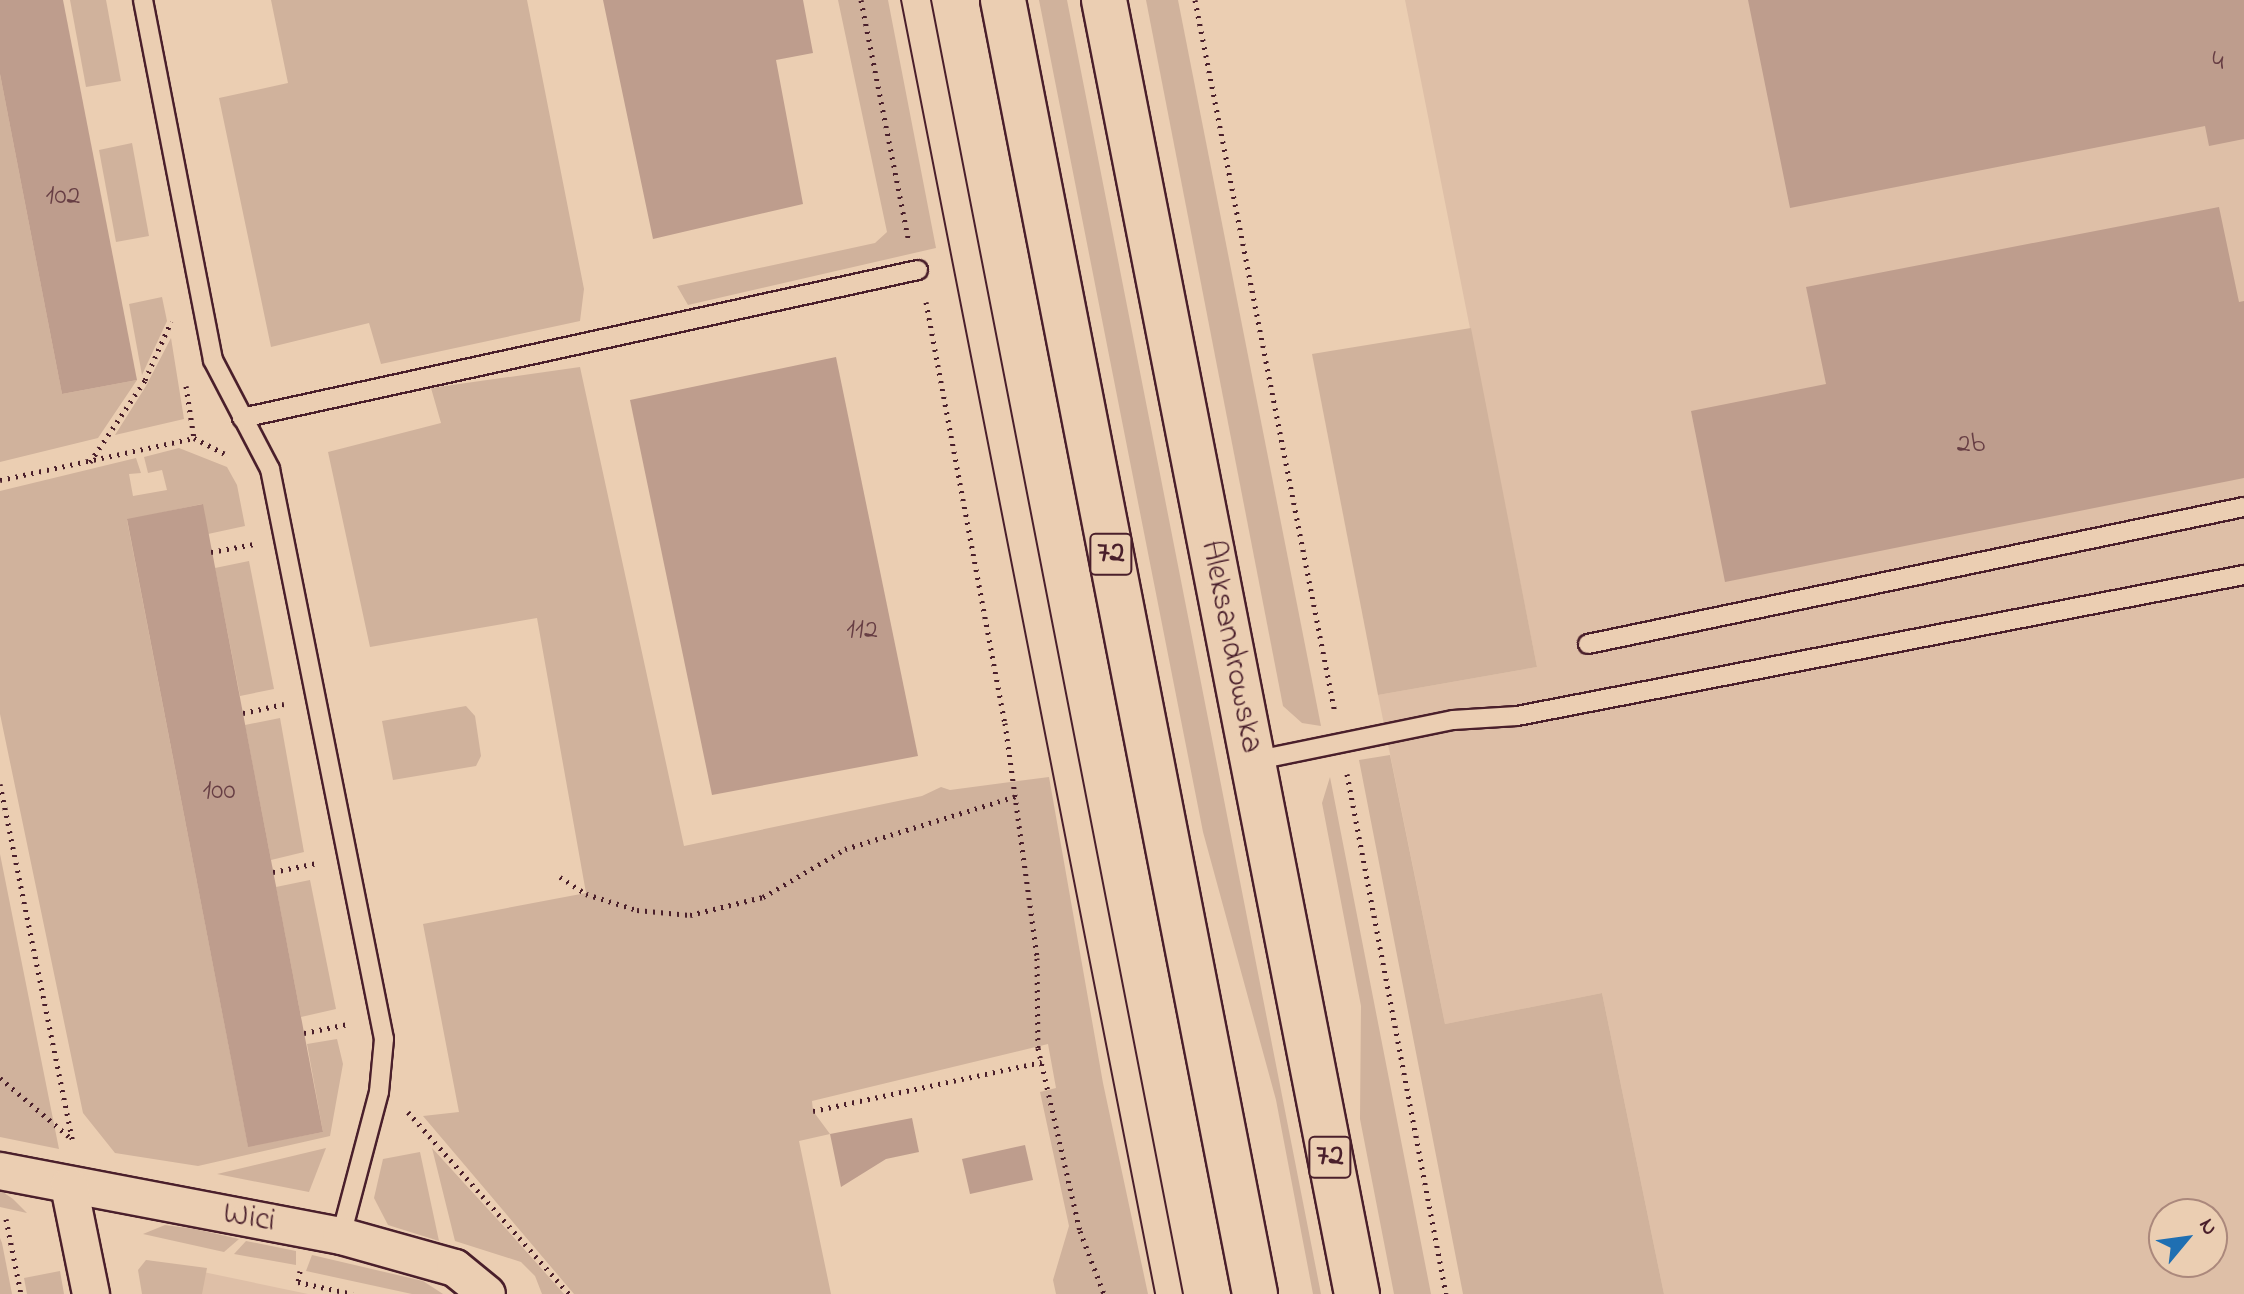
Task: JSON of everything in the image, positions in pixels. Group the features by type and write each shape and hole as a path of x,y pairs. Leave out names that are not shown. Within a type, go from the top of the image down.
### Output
{"main road":[{"name":"72","path":"1003,0 1255,1294"},
{"name":"Aleksandrowska","path":"1104,0 1357,1294"}],"street":[{"name":"Wici","path":"0,1171 325,1233 455,1268 487,1294"},
{"path":"69,1186 91,1294"}],"lane":[{"path":"143,0 213,360 242,418 259,443 273,485 384,1039 379,1092 325,1233"},
{"path":"242,418 918,270"},
{"path":"1588,644 2244,507"},
{"path":"1253,761 1453,720 1517,716 2244,575"}],"path":[{"path":"861,0 893,180 918,270 993,643 1037,958 1042,1062 1080,1231 1104,1294"},
{"path":"1195,0 1446,1294"},
{"path":"90,462 145,380 174,314"},
{"path":"0,480 194,438"},
{"path":"211,552 259,543"},
{"path":"243,713 289,703"},
{"path":"0,784 73,1140 69,1186"},
{"path":"560,877 586,894 637,910 690,915 763,897 845,849 1016,796"},
{"path":"273,872 318,863"},
{"path":"304,1033 349,1023"},
{"path":"813,1111 1042,1062"},
{"path":"0,1078 73,1140"},
{"path":"379,1092 398,1100 569,1294"},
{"path":"6,1219 21,1294"},
{"path":"325,1233 298,1282 353,1294"}],"shaded area":[{"path":"70,0 106,0 121,81 86,87"},
{"path":"271,0 527,0 584,289 580,321 381,364 369,323 271,347 219,98 288,83"},
{"path":"838,0 888,0 936,248 688,305 677,286 875,243 887,232"},
{"path":"1039,0 1067,0 1321,1294 1313,1294 1276,1100 1203,832"},
{"path":"1146,0 1178,0 1321,726 1302,723 1283,706"},
{"path":"1405,0 2244,0 2244,1294 1664,1294 1602,993 1445,1024 1378,695 1537,667"},
{"path":"0,74 62,394 137,380 98,438 0,462"},
{"path":"132,143 149,236 116,242 99,150"},
{"path":"162,297 167,321 142,375 129,304"},
{"path":"1471,328 1537,667 1378,695 1312,354"},
{"path":"171,338 184,419 115,435 146,386"},
{"path":"580,367 684,846 922,796 941,787 950,790 1049,777 1103,1083 1148,1294 1056,1294 1053,1280 1069,1226 1040,1092 1056,1088 1048,1044 812,1101 813,1111 830,1134 799,1141 831,1294 574,1294 423,1116 459,1112 423,924 586,893 537,618 370,647 328,452 441,423 431,388"},
{"path":"179,448 227,467 237,485 245,526 208,534 202,504 127,520 248,1146 323,1132 307,1044 337,1039 343,1064 330,1136 198,1166 115,1153 83,1113 0,714 0,491 136,458 141,473 129,474 133,496 167,490 162,470 148,473 144,457"},
{"path":"249,561 274,689 240,696 215,568"},
{"path":"466,706 475,716 481,756 476,766 393,780 382,721"},
{"path":"280,718 304,852 271,860 245,725"},
{"path":"1390,755 1445,1024 1602,993 1664,1294 1463,1294 1359,760"},
{"path":"1330,777 1431,1294 1394,1294 1360,1119 1361,1006 1322,803"},
{"path":"0,854 59,1149 0,1137"},
{"path":"310,880 336,1009 301,1017 276,887"},
{"path":"326,1148 309,1192 217,1174"},
{"path":"432,1148 564,1294 542,1294 535,1276 521,1262 455,1241"},
{"path":"420,1152 439,1241 388,1225 374,1198 383,1159"},
{"path":"0,1190 13,1199 27,1213 0,1207"},
{"path":"165,1225 239,1239 224,1252 143,1234"},
{"path":"0,1238 2,1243 12,1294 0,1294"},
{"path":"246,1241 296,1251 296,1265 234,1254"},
{"path":"312,1255 423,1281 443,1294 412,1294 306,1271"},
{"path":"146,1260 308,1294 143,1294"},
{"path":"146,1260 207,1268 202,1294 142,1294 138,1270"},
{"path":"60,1271 64,1294 27,1294 24,1278"}],"building":[{"path":"0,0 63,0 137,380 62,394 0,74"},
{"path":"603,0 803,0 813,53 776,60 803,204 653,239"},
{"path":"1748,0 2244,0 2244,139 2209,146 2205,126 1790,208"},
{"path":"2219,207 2239,302 2244,301 2244,478 1725,582 1691,411 1826,384 1806,287"},
{"path":"836,357 918,756 712,795 630,400"},
{"path":"203,504 323,1132 248,1147 127,519"},
{"path":"912,1118 919,1152 886,1159 841,1187 830,1134"},
{"path":"1025,1145 1033,1180 970,1194 962,1159"}],"tram line":[{"path":"901,0 1155,1294"},
{"path":"931,0 1183,1294"}]}
